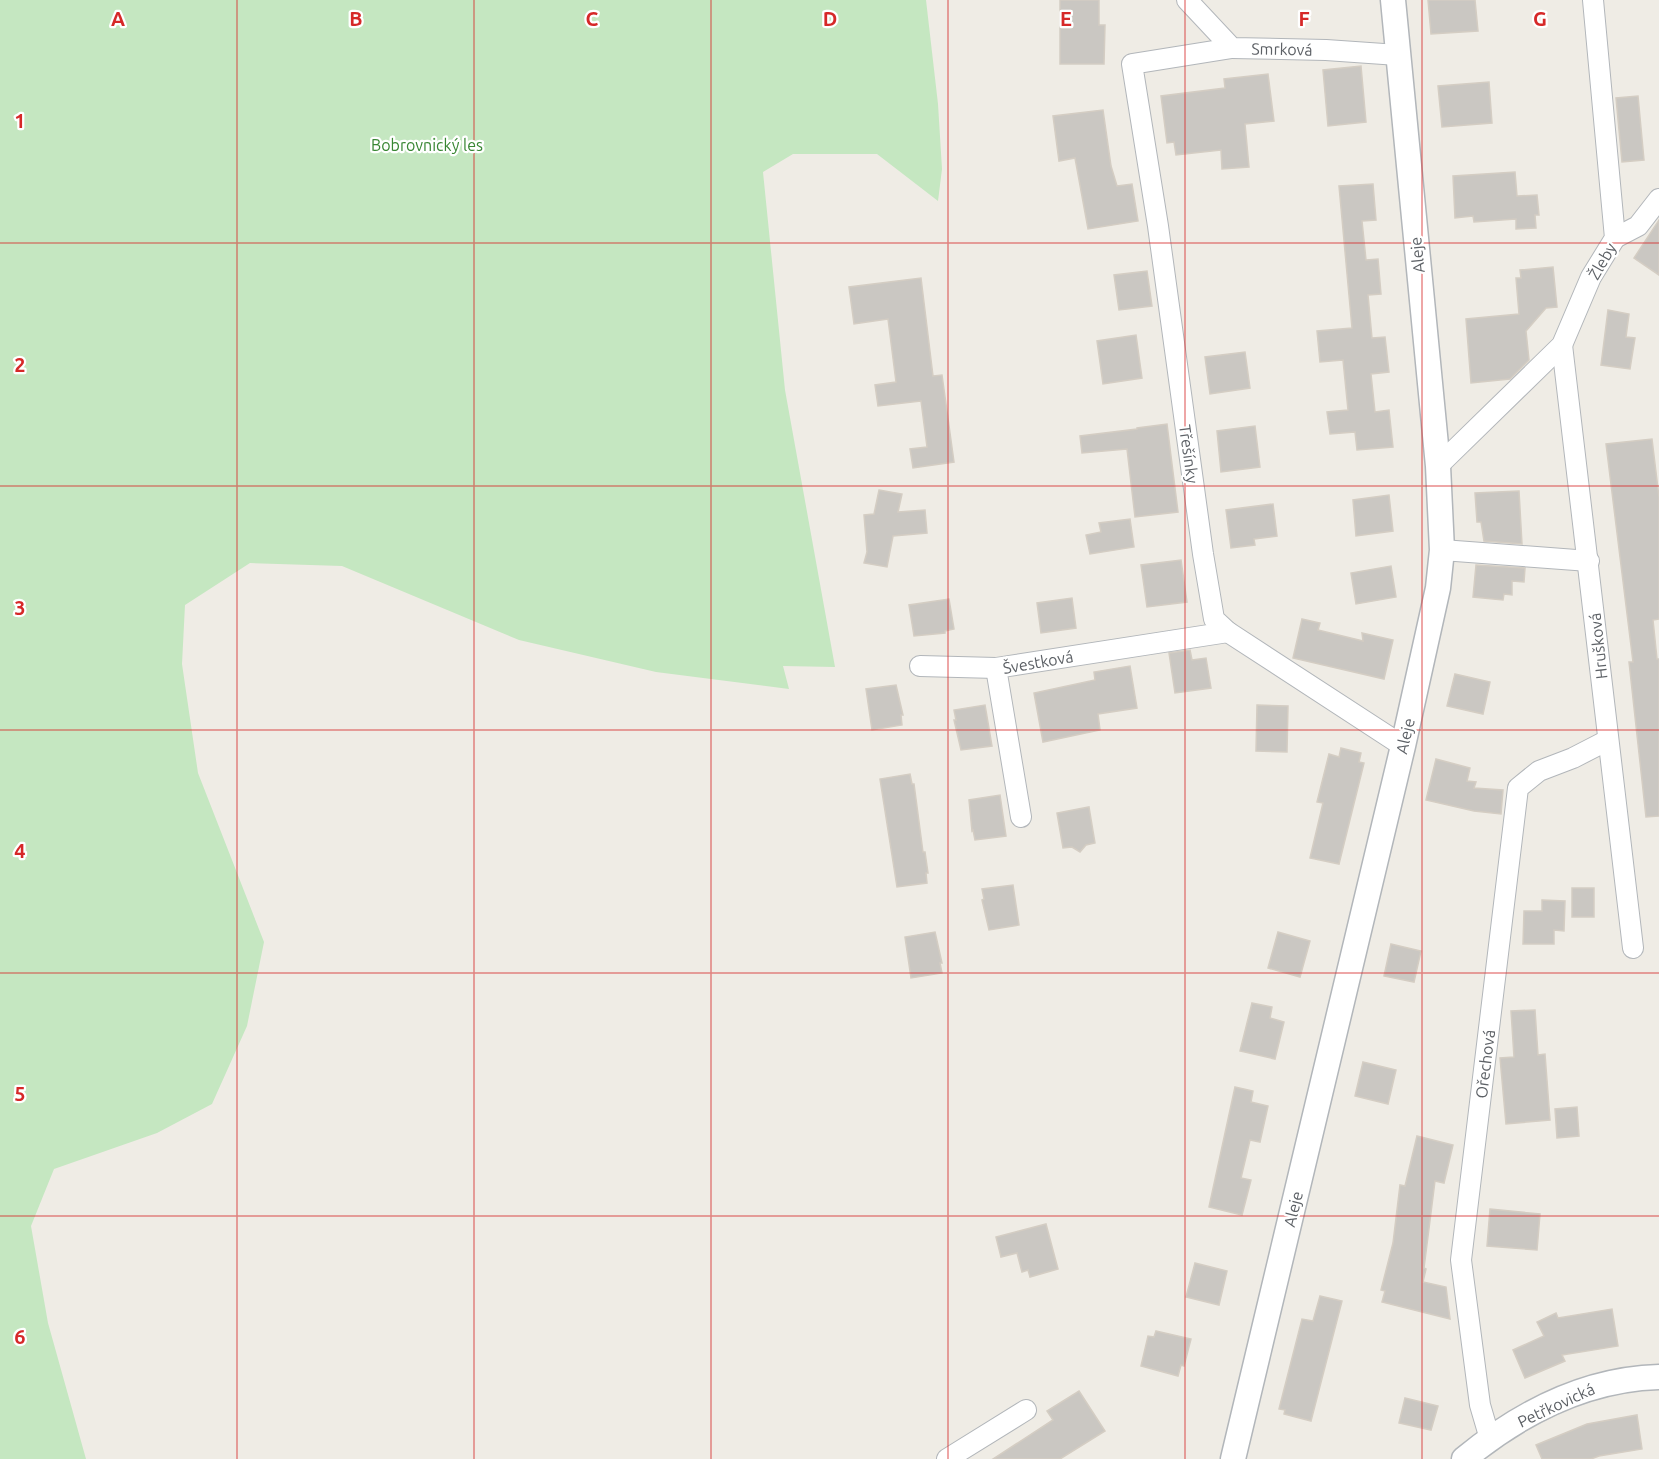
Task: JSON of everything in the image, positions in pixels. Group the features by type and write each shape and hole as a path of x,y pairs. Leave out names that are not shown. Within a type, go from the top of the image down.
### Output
{"street":[{"name":"Smrková","path":"1187,0 1232,48 1326,50 1398,56"},
{"name":"Aleje","path":"1233,1459 1403,746 1438,588 1442,550 1438,466 1393,0"},
{"name":"Žleby","path":"1438,466 1562,345 1591,277 1615,238 1593,0"},
{"name":"Třešínky","path":"1232,48 1132,64 1214,619 1228,632 1403,746"},
{"path":"1615,238 1638,226 1659,199"},
{"name":"Hrušková","path":"1562,345 1633,948"},
{"path":"1442,550 1589,561"},
{"name":"Švestková","path":"1021,817 996,668 1228,632"},
{"path":"920,666 996,668"},
{"name":"Ořechová","path":"1490,1439 1480,1405 1461,1260 1518,788 1539,771 1573,758 1608,740"},
{"name":"Petřkovická","path":"1464,1459 1490,1439 1548,1405 1594,1386 1659,1377"},
{"path":"947,1459 1026,1410"}],"green space":[{"name":"Bobrovnický les","path":"0,0 926,0 938,104 942,169 938,201 877,154 793,154 763,172 785,390 835,667 783,666 789,689 656,672 519,640 342,566 250,563 185,605 182,664 198,773 264,942 247,1026 212,1104 157,1133 54,1169 31,1226 48,1323 86,1459 0,1459"}],"building":[{"path":"1060,0 1099,0 1099,25 1105,25 1104,64 1060,64"},
{"path":"1428,0 1475,0 1478,31 1431,34"},
{"path":"1361,66 1366,122 1328,126 1323,70"},
{"path":"1268,74 1274,121 1245,124 1249,167 1222,169 1221,150 1176,155 1174,142 1167,143 1161,96 1225,88 1224,79"},
{"path":"1489,82 1492,123 1442,127 1438,86"},
{"path":"1638,96 1644,160 1622,162 1616,98"},
{"path":"1103,110 1111,166 1117,186 1132,184 1138,221 1088,229 1075,158 1059,161 1053,116"},
{"path":"1515,172 1517,196 1537,195 1539,215 1535,215 1536,228 1516,229 1516,219 1474,222 1473,216 1455,218 1453,176"},
{"path":"1373,184 1376,220 1362,221 1366,260 1378,259 1381,294 1368,295 1372,338 1385,337 1389,372 1371,374 1375,412 1389,410 1393,447 1357,450 1355,432 1330,434 1327,412 1348,410 1343,360 1320,362 1317,331 1352,328 1339,186"},
{"path":"1659,220 1659,275 1634,258"},
{"path":"1553,267 1557,307 1546,308 1526,331 1529,360 1510,379 1471,383 1466,319 1519,314 1516,278 1521,278 1520,270"},
{"path":"1147,271 1152,306 1119,310 1114,275"},
{"path":"921,278 933,376 942,375 954,462 913,468 910,449 927,447 921,401 878,406 875,385 896,382 888,319 854,324 849,287"},
{"path":"1608,310 1629,314 1626,337 1635,338 1630,369 1601,365"},
{"path":"1136,335 1142,378 1103,384 1097,341"},
{"path":"1245,352 1250,388 1210,394 1205,357"},
{"path":"1167,424 1178,512 1135,517 1127,449 1082,453 1080,436"},
{"path":"1255,426 1260,467 1221,472 1217,431"},
{"path":"1652,439 1659,497 1659,619 1653,620 1657,659 1659,659 1659,816 1646,817 1629,662 1633,662 1606,444"},
{"path":"879,490 902,494 898,512 925,510 927,533 893,536 887,567 864,563 867,552 864,515 874,514"},
{"path":"1519,491 1522,544 1484,541 1481,522 1477,522 1475,493"},
{"path":"1389,495 1393,531 1356,536 1353,500"},
{"path":"1273,504 1277,536 1254,539 1255,545 1231,548 1226,510"},
{"path":"1130,519 1134,547 1090,554 1086,535 1101,532 1099,523"},
{"path":"1181,560 1187,602 1147,607 1141,565"},
{"path":"1476,565 1525,568 1524,582 1512,581 1512,595 1504,594 1503,600 1473,597"},
{"path":"1391,566 1396,597 1356,604 1351,573"},
{"path":"1072,598 1076,628 1041,633 1037,603"},
{"path":"949,599 954,629 945,631 945,633 914,636 909,605"},
{"path":"1302,619 1320,623 1318,630 1363,641 1362,633 1393,640 1384,679 1293,658"},
{"path":"1190,650 1192,660 1206,658 1211,688 1175,693 1169,653"},
{"path":"1130,666 1137,708 1098,714 1100,730 1043,742 1034,693 1095,680 1094,672"},
{"path":"1455,674 1490,682 1483,714 1447,706"},
{"path":"896,685 903,715 901,715 902,725 872,730 866,689"},
{"path":"985,705 992,746 961,750 954,710"},
{"path":"1257,705 1288,706 1287,752 1256,751"},
{"path":"1341,748 1361,753 1359,762 1364,763 1339,864 1310,858 1323,803 1317,802 1329,754 1339,757"},
{"path":"1436,759 1470,768 1467,781 1476,782 1474,788 1503,790 1501,814 1474,811 1426,800"},
{"path":"910,774 912,784 914,784 923,852 925,852 927,883 897,887 880,779"},
{"path":"1000,795 1006,836 975,840 969,800"},
{"path":"1089,807 1095,843 1086,845 1080,852 1072,847 1063,848 1057,813"},
{"path":"1013,885 1019,925 989,930 982,900 984,899 982,889"},
{"path":"1572,888 1594,888 1594,917 1572,917"},
{"path":"1542,900 1565,901 1564,931 1554,930 1554,944 1523,944 1524,911 1542,911"},
{"path":"935,932 942,973 911,978 905,937"},
{"path":"1278,932 1310,941 1300,977 1268,968"},
{"path":"1391,944 1421,951 1414,982 1384,976"},
{"path":"1252,1003 1272,1007 1270,1018 1284,1022 1275,1059 1240,1051"},
{"path":"1535,1010 1538,1055 1545,1054 1550,1120 1506,1124 1500,1058 1514,1057 1511,1011"},
{"path":"1363,1062 1396,1070 1388,1104 1355,1096"},
{"path":"1235,1087 1253,1091 1251,1102 1268,1106 1260,1142 1250,1140 1241,1178 1251,1180 1242,1215 1209,1207"},
{"path":"1577,1107 1579,1136 1557,1138 1555,1109"},
{"path":"1417,1136 1453,1145 1444,1183 1435,1181 1423,1282 1446,1287 1450,1319 1382,1302 1385,1291 1381,1290 1393,1243 1400,1185 1405,1186"},
{"path":"1490,1209 1540,1214 1537,1250 1487,1246"},
{"path":"1046,1224 1058,1269 1030,1277 1028,1270 1022,1272 1017,1253 1001,1257 996,1237"},
{"path":"1195,1263 1227,1271 1219,1305 1186,1297"},
{"path":"1320,1296 1342,1301 1311,1421 1284,1414 1285,1410 1279,1409 1302,1319 1313,1321"},
{"path":"1612,1309 1618,1346 1562,1355 1565,1361 1525,1378 1513,1350 1544,1336 1537,1322 1556,1313 1558,1318"},
{"path":"1156,1331 1191,1339 1184,1366 1181,1365 1178,1376 1141,1366 1148,1336 1154,1337"},
{"path":"1079,1391 1105,1431 1060,1459 993,1459 1053,1420 1047,1411"},
{"path":"1405,1398 1438,1406 1431,1430 1399,1423"},
{"path":"1637,1415 1642,1449 1591,1459 1542,1459 1536,1445 1587,1424"}]}
